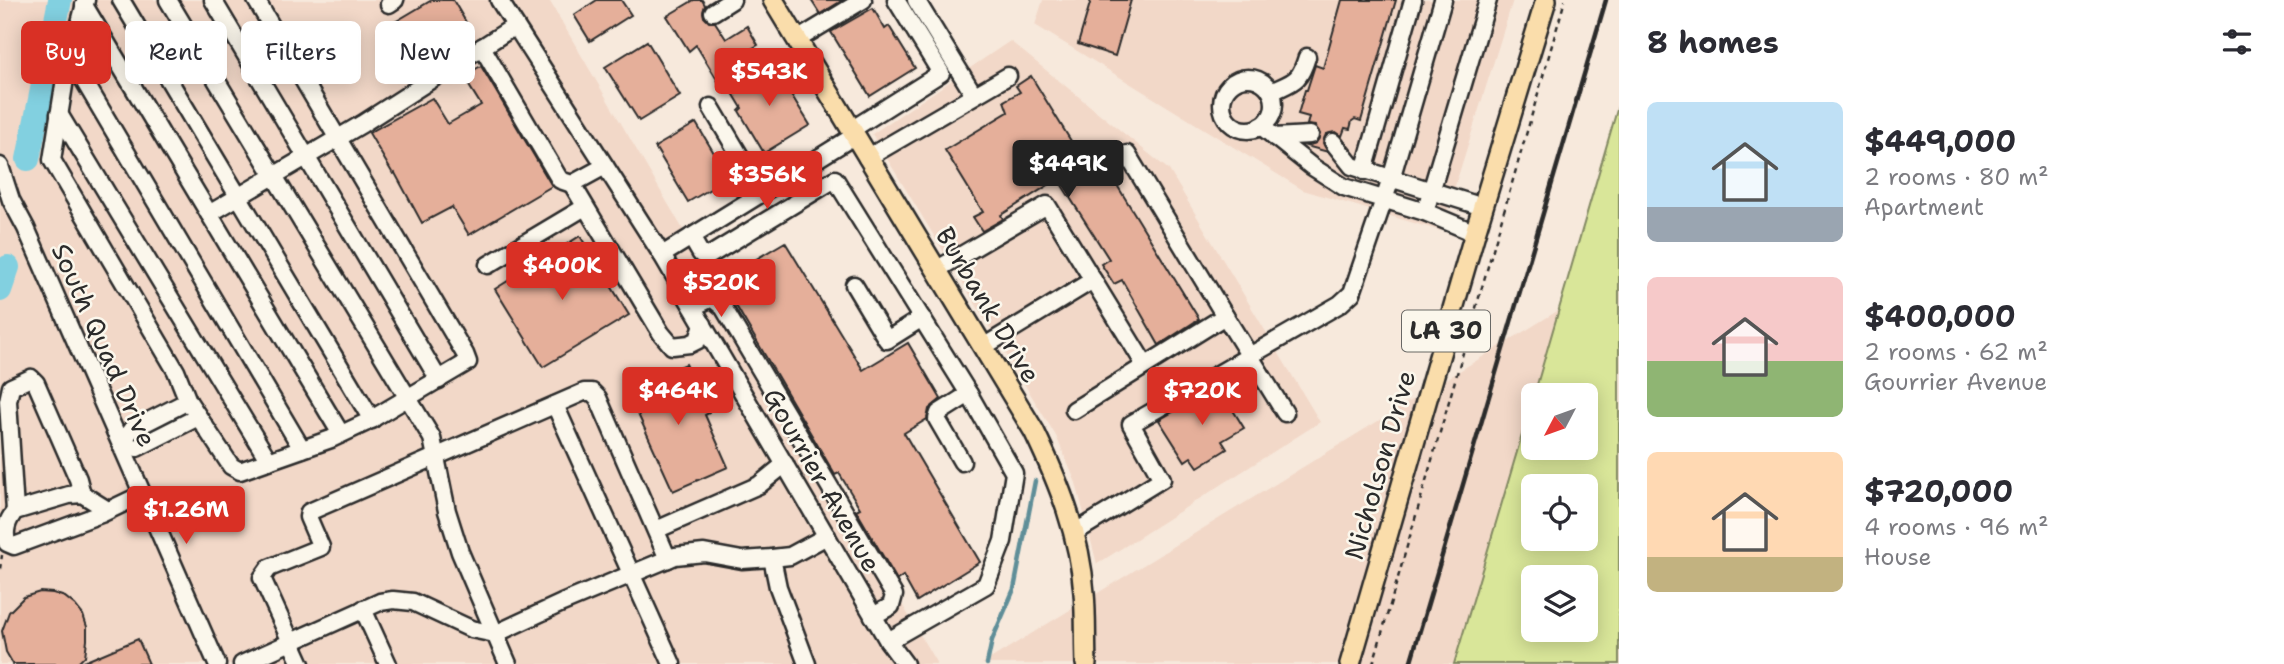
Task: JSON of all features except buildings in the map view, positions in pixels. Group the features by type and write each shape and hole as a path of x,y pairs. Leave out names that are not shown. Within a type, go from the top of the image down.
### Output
{"main road":[{"name":"Burbank Drive","path":"773,0 1034,431 1062,494 1074,533 1084,593 1086,664"},
{"name":"Nicholson Drive","path":"1350,664 1542,1"}],"street":[{"path":"121,0 372,420"},
{"path":"168,0 432,438 447,511 460,552 508,664"},
{"path":"213,0 439,380"},
{"path":"65,84 52,160 176,371 188,401 231,466 240,471 341,434 372,420 468,362 256,0"},
{"path":"712,12 732,0"},
{"path":"797,40 863,0"},
{"path":"662,255 821,156 941,73 896,0"},
{"path":"916,0 974,95"},
{"path":"1344,187 1358,169 1413,0"},
{"path":"1074,533 1162,479 1130,424 1350,296 1391,179 1443,0"},
{"path":"1425,212 1488,0"},
{"name":"Gourrier Avenue","path":"501,2 662,255 873,616 905,664"},
{"path":"80,21 85,3"},
{"path":"85,3 341,434"},
{"path":"209,214 338,138 515,26"},
{"path":"482,47 559,180 572,184 661,333 672,346 690,344 698,340 703,324"},
{"path":"1271,92 1302,75 1307,57"},
{"path":"867,158 1008,76"},
{"path":"1249,78 1258,80 1271,92 1273,109 1270,118 1261,126 1248,130 1233,125 1223,112 1223,95 1233,82 1249,78"},
{"path":"86,84 302,449"},
{"path":"711,107 762,193"},
{"path":"59,114 269,461"},
{"path":"1261,126 1311,166 1344,187 1425,212 1475,233"},
{"path":"1274,137 1310,135"},
{"path":"1333,142 1358,169 1483,207"},
{"path":"1127,154 1285,413"},
{"path":"821,156 969,394 1014,473 1003,541 986,585 888,641"},
{"name":"South Quad Drive","path":"0,166 11,200 217,664"},
{"path":"572,184 605,166"},
{"path":"691,237 701,254 707,257 835,178"},
{"name":"South Quad Drive","path":"0,187 11,200"},
{"path":"936,270 1047,205 1145,365"},
{"path":"488,265 585,207"},
{"path":"983,347 1093,281"},
{"path":"854,285 887,340 922,318"},
{"path":"693,307 712,298 723,307 894,595 891,606 873,616"},
{"path":"1074,410 1225,316"},
{"path":"15,511 8,401 11,387 31,378 36,383 82,494"},
{"path":"301,664 262,578 269,568 321,547 308,517 309,512 584,392 592,393 598,398 668,559"},
{"path":"962,462 937,419 939,413 969,394"},
{"path":"188,401 131,430 121,444 137,448 198,417"},
{"path":"555,405 672,664"},
{"path":"758,419 782,406"},
{"path":"656,530 760,485 785,464"},
{"path":"804,497 828,484"},
{"path":"106,509 82,494 69,495 15,511 5,532 8,543 14,546 101,514 106,509 143,494"},
{"path":"242,664 363,609 387,601 419,604 471,629 495,635 675,556 704,553 742,560 772,558 799,552 827,536"},
{"path":"772,558 778,587 807,664"},
{"path":"363,609 388,664"}],"path":[{"path":"1373,664 1565,0"},
{"path":"0,569 2,554"}],"shaded area":[{"path":"0,0 549,0 937,664 0,664"},
{"path":"1043,0 1513,0 1441,231 1303,190 1035,25"},
{"path":"1010,41 1169,170 1320,422 1097,564 1076,483 1056,436 872,134"},
{"path":"1619,103 1619,664 982,664 1559,310"}],"green space":[{"path":"1619,103 1619,664 1454,664 1521,438 1521,460 1598,460 1598,383 1537,383"}],"waterway":[{"path":"28,159 60,0"},
{"path":"0,290 8,267"},
{"path":"987,664 992,640 1014,589 1035,481"}],"railway":[{"path":"1410,664 1606,0"}]}
